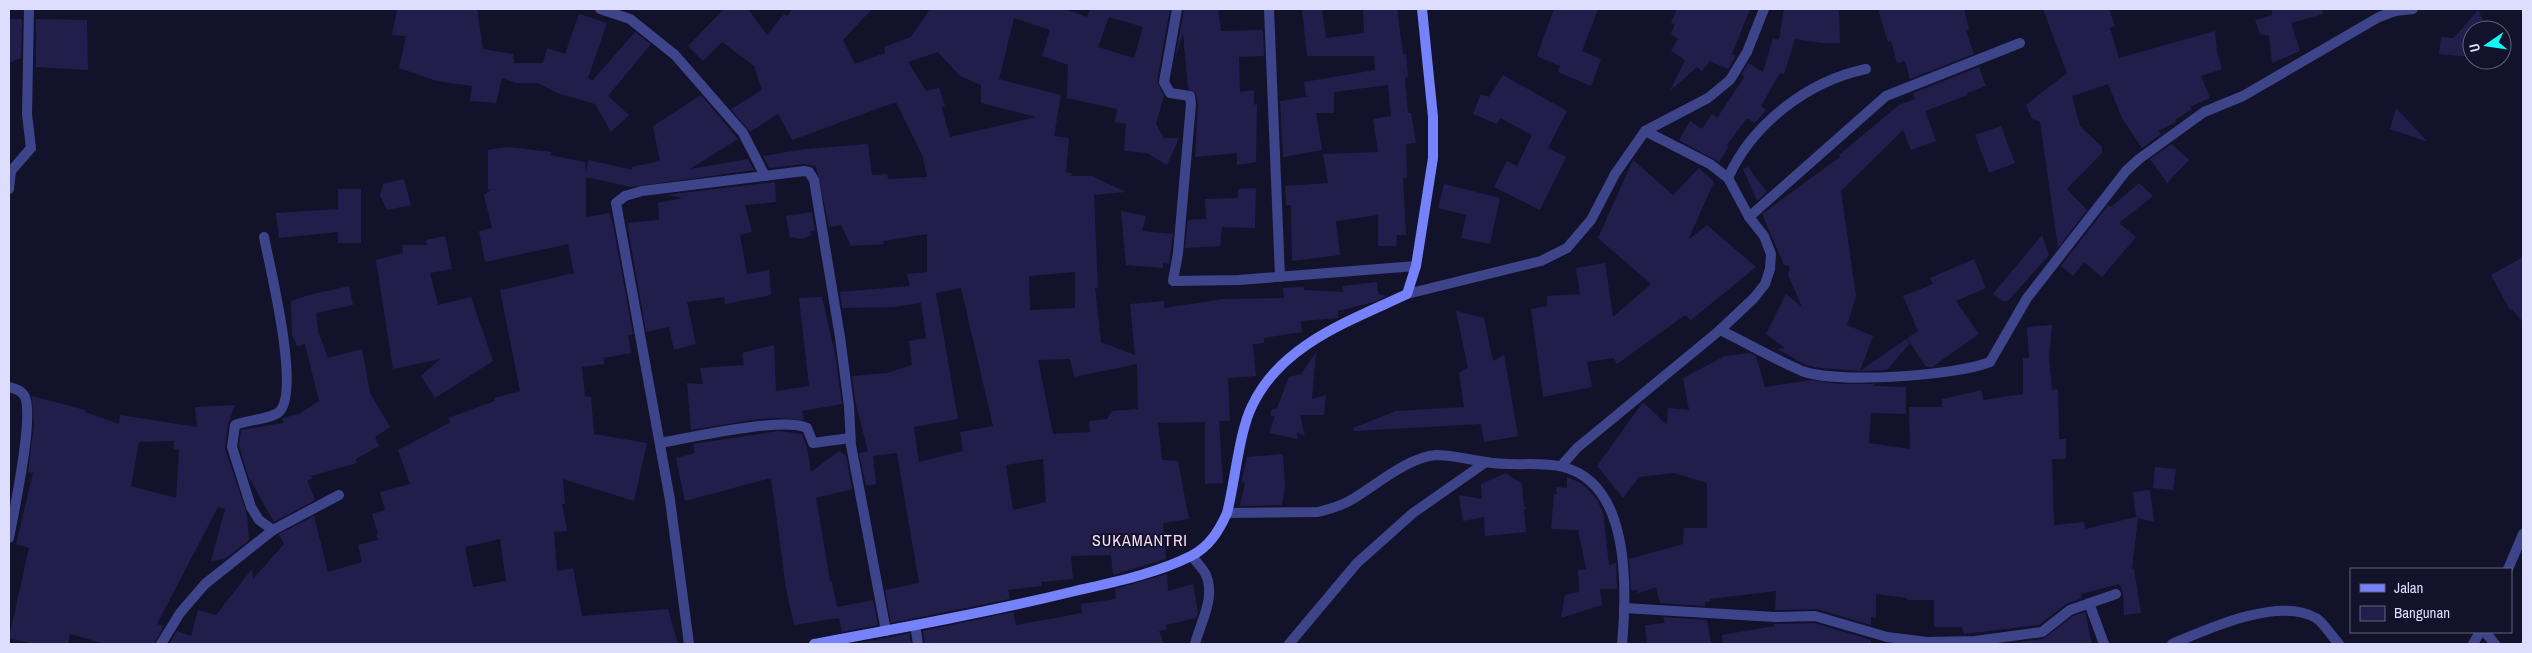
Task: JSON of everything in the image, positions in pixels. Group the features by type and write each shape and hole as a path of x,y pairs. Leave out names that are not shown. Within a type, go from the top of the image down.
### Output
{"street":[{"path":"9,189 11,171 31,145 27,114 29,9"},
{"path":"600,9 622,12 675,55 727,112 752,147 765,176"},
{"path":"1177,9 1164,82 1170,93 1190,96 1192,104 1178,253 1173,281 1280,277 1416,266"},
{"path":"1269,9 1280,277"},
{"path":"1407,294 1416,266 1433,158 1433,117 1422,9"},
{"path":"814,644 886,631 1111,582 1144,574 1192,556 1209,543 1227,514 1252,406 1265,385 1307,343 1407,294 1541,261 1567,248 1591,220 1615,174 1645,131 1708,98 1730,80 1748,52 1764,9"},
{"path":"1720,330 1802,371 1824,377 1896,376 1965,369 1990,362 2026,298 2138,159 2204,112 2243,96 2379,17 2395,11 2413,9"},
{"path":"1749,217 1886,96 2020,43"},
{"path":"1726,175 1748,142 1790,104 1832,79 1866,69"},
{"path":"1561,466 1576,448 1720,330 1754,298 1765,284 1770,269 1770,254 1764,236 1749,217 1726,175 1710,164 1645,131"},
{"path":"689,644 670,500 616,203 625,196 642,191 804,171 812,176 840,336 849,406 850,438 886,631"},
{"path":"264,238 288,362 284,405 275,414 245,421 235,426 232,447 254,514 273,530"},
{"path":"9,387 20,391 25,396 26,406 25,444 9,538"},
{"path":"660,443 755,427 790,424 807,428 813,443 850,438"},
{"path":"1227,514 1318,512 1333,508 1350,501 1413,462 1438,455 1506,466 1561,466 1577,471 1598,490 1612,510 1620,540 1624,608 1622,644"},
{"path":"1288,644 1357,563 1413,513 1486,462"},
{"path":"161,644 189,601 205,584 273,530 339,495"},
{"path":"2508,568 2523,534"},
{"path":"1192,556 1206,575 1208,594 1207,608 1195,644"},
{"path":"1624,608 1775,617 1815,616 1887,640 1945,642 2031,635 2049,629 2061,616 2089,603 2116,594"},
{"path":"2089,603 2104,644"},
{"path":"2172,644 2248,616 2291,611 2316,618 2339,644"},
{"path":"914,625 918,644"},
{"path":"2473,644 2479,633"},
{"path":"2486,633 2495,644"}],"building":[{"path":"397,9 477,9 483,49 513,54 514,63 543,63 547,48 565,54 579,14 607,23 588,78 592,81 635,32 651,44 608,96 629,115 611,132 595,104 557,93 538,83 516,83 502,78 496,103 470,101 472,86 437,81 399,68 406,36 392,35"},
{"path":"724,9 748,9 767,35 784,14 787,16 792,9 872,9 843,40 855,64 885,53 884,47 911,37 930,9 1065,9 1087,17 1090,9 1170,9 1157,81 1164,96 1156,124 1164,138 1179,138 1167,165 1147,153 1124,151 1126,124 1115,122 1117,109 1067,98 1068,65 1042,56 1050,30 1014,18 999,79 1061,95 1054,136 1069,138 1066,172 1072,173 1071,176 1092,176 1126,192 1094,195 1098,288 1095,288 1101,342 1135,355 1130,304 1164,301 1164,308 1224,299 1284,298 1283,288 1304,287 1304,290 1343,292 1342,286 1377,282 1378,294 1387,296 1374,302 1338,311 1338,318 1301,321 1302,332 1264,338 1264,343 1253,344 1256,376 1228,378 1230,421 1219,421 1223,483 1205,484 1205,422 1158,423 1162,460 1178,461 1189,519 1163,523 1166,559 1113,575 1111,555 1071,556 1073,579 1041,582 1041,586 1008,590 1010,599 891,623 885,590 919,583 897,453 873,456 876,484 866,486 859,453 868,451 855,401 852,376 888,373 912,365 909,341 926,338 921,303 893,307 842,308 840,292 910,286 907,274 927,272 927,234 883,241 884,244 851,246 841,225 829,227 816,166 803,164 769,168 763,156 805,149 868,144 872,175 887,174 888,179 927,177 923,157 896,102 792,140 778,114 750,132 731,109 762,90 754,66 722,42 703,61 688,46","holes":["1109,17 1143,27 1134,58 1098,47","938,52 960,76 981,85 981,103 1036,117 950,137 942,108 945,106 939,88 926,91 908,62","1075,272 1075,308 1030,310 1029,276","961,288 993,426 960,432 963,451 919,462 914,427 958,419 936,293","1070,359 1074,377 1137,364 1138,409 1112,411 1107,419 1089,421 1090,432 1053,434 1038,360","1043,459 1046,502 1013,510 1006,465"]},
{"path":"1184,9 1218,9 1221,31 1263,30 1264,56 1239,57 1240,92 1254,90 1254,105 1257,104 1256,162 1237,165 1237,153 1195,157 1198,103 1195,92 1188,89 1183,33 1175,59"},
{"path":"1302,9 1322,9 1326,38 1364,33 1363,9 1397,9 1403,54 1406,54 1408,77 1405,78 1408,113 1411,113 1416,143 1406,144 1407,178 1403,178 1406,235 1397,235 1396,246 1378,246 1378,215 1336,221 1340,255 1292,261 1291,205 1286,205 1285,186 1328,183 1323,154 1378,152 1373,119 1391,116 1388,85 1334,92 1334,113 1316,113 1322,150 1283,157 1280,101 1311,96 1306,96 1304,82 1375,70 1374,56 1307,56"},
{"path":"1554,9 1598,9 1582,51 1601,59 1591,86 1558,72 1560,66 1537,56"},
{"path":"1677,9 1750,9 1732,54 1736,56 1728,69 1710,61 1702,71 1697,67 1670,91 1685,60 1671,51 1678,39 1671,34 1675,24 1671,23"},
{"path":"1784,9 1839,9 1840,43 1821,43 1795,39 1784,74 1780,73 1761,106 1766,110 1755,123 1747,118 1727,145 1729,146 1719,162 1679,140 1690,121 1702,129 1712,114 1717,118 1745,76 1741,75 1748,63 1763,72 1773,38 1779,40"},
{"path":"1878,9 1964,9 1969,30 1966,31 1974,54 1910,79 1905,61 1897,63 1891,41 1888,42"},
{"path":"2043,9 2109,9 2115,26 2110,28 2119,58 2215,31 2217,51 2222,69 2201,76 2210,98 2190,107 2192,109 2175,120 2176,122 2158,131 2161,134 2142,148 2122,118 2108,84 2072,96 2080,126 2102,147 2102,153 2067,189 2087,210 2058,248 2040,122 2032,119 2026,105 2067,73"},
{"path":"2272,9 2322,9 2323,14 2291,23 2300,51 2272,63 2269,36 2260,34 2255,20 2272,15"},
{"path":"2478,10 2483,20 2469,20"},
{"path":"9,19 22,19 21,58 9,63"},
{"path":"36,19 87,20 88,70 36,67"},
{"path":"2462,29 2462,56 2439,54 2441,37 2454,38"},
{"path":"1979,67 1986,86 1967,93 1968,95 1925,111 1936,141 1911,150 1903,130 1841,191 1856,296 1847,325 1873,336 1860,371 1806,365 1777,349 1785,348 1766,334 1786,294 1802,307 1788,275 1790,266 1784,265 1762,214 1840,157 1839,155 1899,105 1915,99 1913,93"},
{"path":"1503,75 1567,111 1548,148 1566,157 1540,210 1494,187 1507,161 1517,166 1532,135 1500,118 1497,124 1473,114 1481,94 1489,97"},
{"path":"701,95 738,139 690,169 748,159 754,170 631,187 586,177 586,217 609,213 613,224 633,334 628,335 631,353 603,358 605,364 582,367 585,396 591,397 594,434 647,443 634,501 563,479 565,504 562,504 567,531 554,532 557,571 573,568 582,616 668,609 678,644 169,644 177,631 191,636 198,610 216,615 252,569 253,579 284,544 279,534 314,516 328,572 362,562 358,545 378,540 372,514 385,510 380,492 410,484 398,450 451,422 448,418 495,401 494,398 520,391 500,290 574,273 568,244 485,262 479,231 492,228 484,195 492,189 488,190 488,150 507,147 551,152 550,155 585,162 586,172 588,160 633,170 631,167 660,161 653,126","holes":["500,539 506,581 473,587 465,547"]},
{"path":"2396,108 2428,142 2390,129"},
{"path":"2001,126 2015,163 1989,173 1975,135"},
{"path":"2172,144 2189,160 2167,183 2150,159"},
{"path":"1633,160 1673,195 1699,168 1714,182 1688,240 1707,225 1756,267 1691,320 1685,315 1617,364 1614,358 1587,362 1592,387 1543,397 1531,309 1547,306 1547,296 1580,294 1576,268 1605,263 1613,317 1651,284 1598,238"},
{"path":"1748,167 1767,192 1757,201 1743,169"},
{"path":"404,179 411,205 387,210 380,195 383,184"},
{"path":"775,182 776,202 745,205 752,232 740,235 747,274 769,270 771,295 725,304 724,297 687,302 696,344 674,350 669,327 646,332 627,223 659,220 658,203 682,198 666,195"},
{"path":"2139,183 2153,196 2119,223 2136,237 2102,277 2084,262 2073,276 2061,266 2108,205 2111,207"},
{"path":"1444,184 1500,198 1490,244 1461,238 1466,215 1438,208"},
{"path":"1256,188 1255,228 1222,227 1220,246 1185,248 1188,220 1206,219 1205,199 1238,198 1238,189"},
{"path":"338,189 361,189 361,243 338,243 338,232 279,238 276,213 338,209"},
{"path":"1121,211 1146,216 1142,231 1173,234 1169,264 1163,263 1163,268 1126,265"},
{"path":"812,212 815,230 810,231 811,235 802,239 790,237 786,216"},
{"path":"2042,235 2049,255 2008,301 2002,301 1993,294"},
{"path":"445,236 452,269 430,273 438,305 471,297 493,361 435,398 421,376 440,359 393,369 376,260 403,253 402,245 427,245 426,240"},
{"path":"2523,257 2523,322 2512,309 2510,310 2491,275"},
{"path":"1974,259 1986,288 1956,301 1979,334 1932,367 1926,367 1907,338 1918,331 1903,296 1933,284 1930,278"},
{"path":"349,286 353,305 316,313 318,331 328,358 362,349 370,393 390,427 375,437 379,446 356,459 357,463 311,476 312,479 307,480 315,500 274,522 248,476 239,446 241,430 283,423 283,418 299,414 319,401 305,344 297,346 292,335 291,301"},
{"path":"822,297 835,354 842,404 802,411 804,420 758,419 691,430 687,383 703,384 700,368 744,365 742,353 774,345 776,391 809,386 799,298"},
{"path":"1456,311 1484,318 1493,361 1504,355 1518,436 1484,442 1481,424 1354,431 1353,428 1396,411 1464,407 1459,373 1468,368"},
{"path":"2052,325 2049,357 2052,390 2058,389 2059,439 2066,439 2066,459 2052,459 2054,525 2084,522 2085,529 2136,517 2133,492 2150,490 2154,522 2138,518 2132,569 2134,569 2141,613 2124,615 2123,592 2119,584 2081,594 2082,598 2066,604 2039,625 1964,634 1962,627 1934,627 1934,600 1908,600 1907,598 1876,594 1876,618 1871,617 1871,625 1817,609 1775,610 1776,591 1710,599 1711,601 1705,602 1705,606 1660,603 1656,587 1638,593 1637,590 1631,590 1629,559 1683,544 1684,528 1707,528 1707,483 1674,473 1639,477 1623,498 1597,466 1643,402 1667,425 1668,408 1689,410 1683,378 1725,356 1750,353 1756,356 1765,387 1811,380 1840,384 1875,384 1873,386 1906,387 1906,414 1871,413 1869,443 1910,449 1909,407 1942,407 1942,399 1982,390 1983,400 2023,394 2023,358 2029,358 2027,327"},
{"path":"1906,339 1910,343 1887,370 1860,371"},
{"path":"1316,352 1312,399 1326,395 1324,415 1300,415 1305,436 1297,432 1298,439 1269,433 1275,416 1271,416 1271,410 1277,408 1289,377 1301,374"},
{"path":"32,396 85,410 85,412 119,424 120,415 197,427 195,407 235,405 228,424 225,449 247,514 249,540 225,559 211,561 225,509 218,507 157,624 164,626 154,644 106,644 70,634 68,644 33,644 9,638 29,548 16,544 33,473 28,472 34,425","holes":["174,441 173,449 179,450 176,498 131,486 139,442"]},
{"path":"779,431 802,434 807,447 811,472 839,451 846,456 852,489 816,498 830,581 832,581 837,607 873,600 878,625 842,632 839,618 794,625 786,588 771,478 685,501 676,458 695,453 693,444"},
{"path":"1283,454 1285,487 1282,505 1240,506 1245,482 1241,483 1247,457"},
{"path":"2155,467 2176,469 2173,490 2153,488"},
{"path":"1506,473 1522,484 1524,507 1527,508 1524,510 1526,532 1485,536 1484,517 1463,521 1459,495 1482,499 1481,484"},
{"path":"1567,477 1581,483 1596,498 1603,512 1609,565 1616,563 1617,589 1600,589 1602,605 1561,618 1565,595 1579,592 1578,570 1586,569 1578,530 1551,529 1554,494 1557,494 1556,487 1567,488"},
{"path":"1167,574 1168,591 1193,584 1198,613 1196,618 1166,625 1167,630 1159,631 1164,644 925,644 923,631 1013,612 1016,625 1082,613 1081,604 1116,599 1115,589"},
{"path":"2085,612 2092,644 2002,644 2043,639 2073,616"},
{"path":"1663,617 1707,620 1711,644 1647,644 1645,625 1665,623"},
{"path":"1814,623 1871,640 1871,644 1723,644 1722,635 1774,626 1774,624"},
{"path":"909,633 911,644 851,644 887,638"}],"district":[{"name":"SUKAMANTRI","path":"1140,540"}]}
